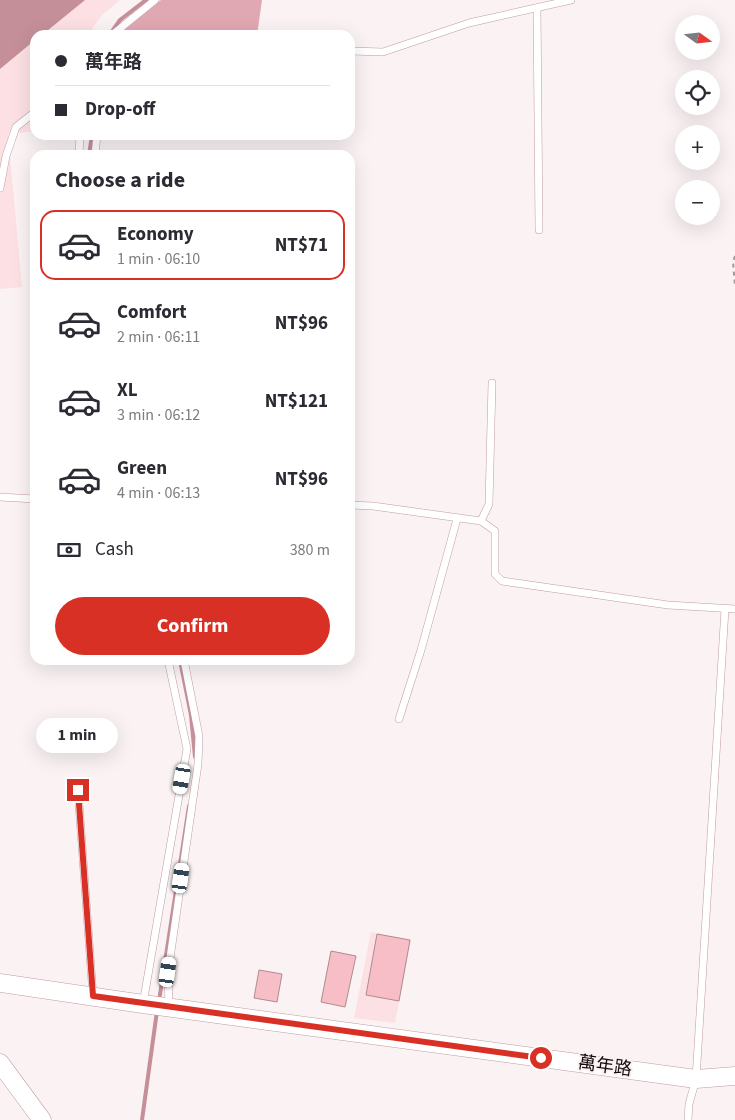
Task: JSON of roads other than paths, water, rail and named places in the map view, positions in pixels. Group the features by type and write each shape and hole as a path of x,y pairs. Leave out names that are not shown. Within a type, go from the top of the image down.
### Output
{"street":[{"name":"萬年路","path":"0,983 169,1008 696,1079 735,1076"},
{"path":"0,1063 42,1120"}],"lane":[{"path":"118,30 155,0"},
{"path":"355,51 383,52 469,23 571,0"},
{"path":"537,8 539,230"},
{"path":"0,188 6,156 16,127 30,116"},
{"path":"481,521 489,504 492,383"},
{"path":"0,497 30,499"},
{"path":"355,505 481,521 496,532 495,574 502,581 668,605 735,609"},
{"path":"398,718 421,650 457,519"},
{"path":"688,1120 689,1104 696,1079 725,609"},
{"path":"143,1004 187,750 169,665"},
{"path":"169,1008 168,972 198,764 199,736 185,665"},
{"path":"78,790 93,996"}],"waterway":[{"path":"113,30 120,20 146,0"},
{"path":"90,150 91,140"},
{"path":"181,665 191,715 195,757"},
{"path":"159,1001 189,806"},
{"path":"142,1120 157,1011"}]}
